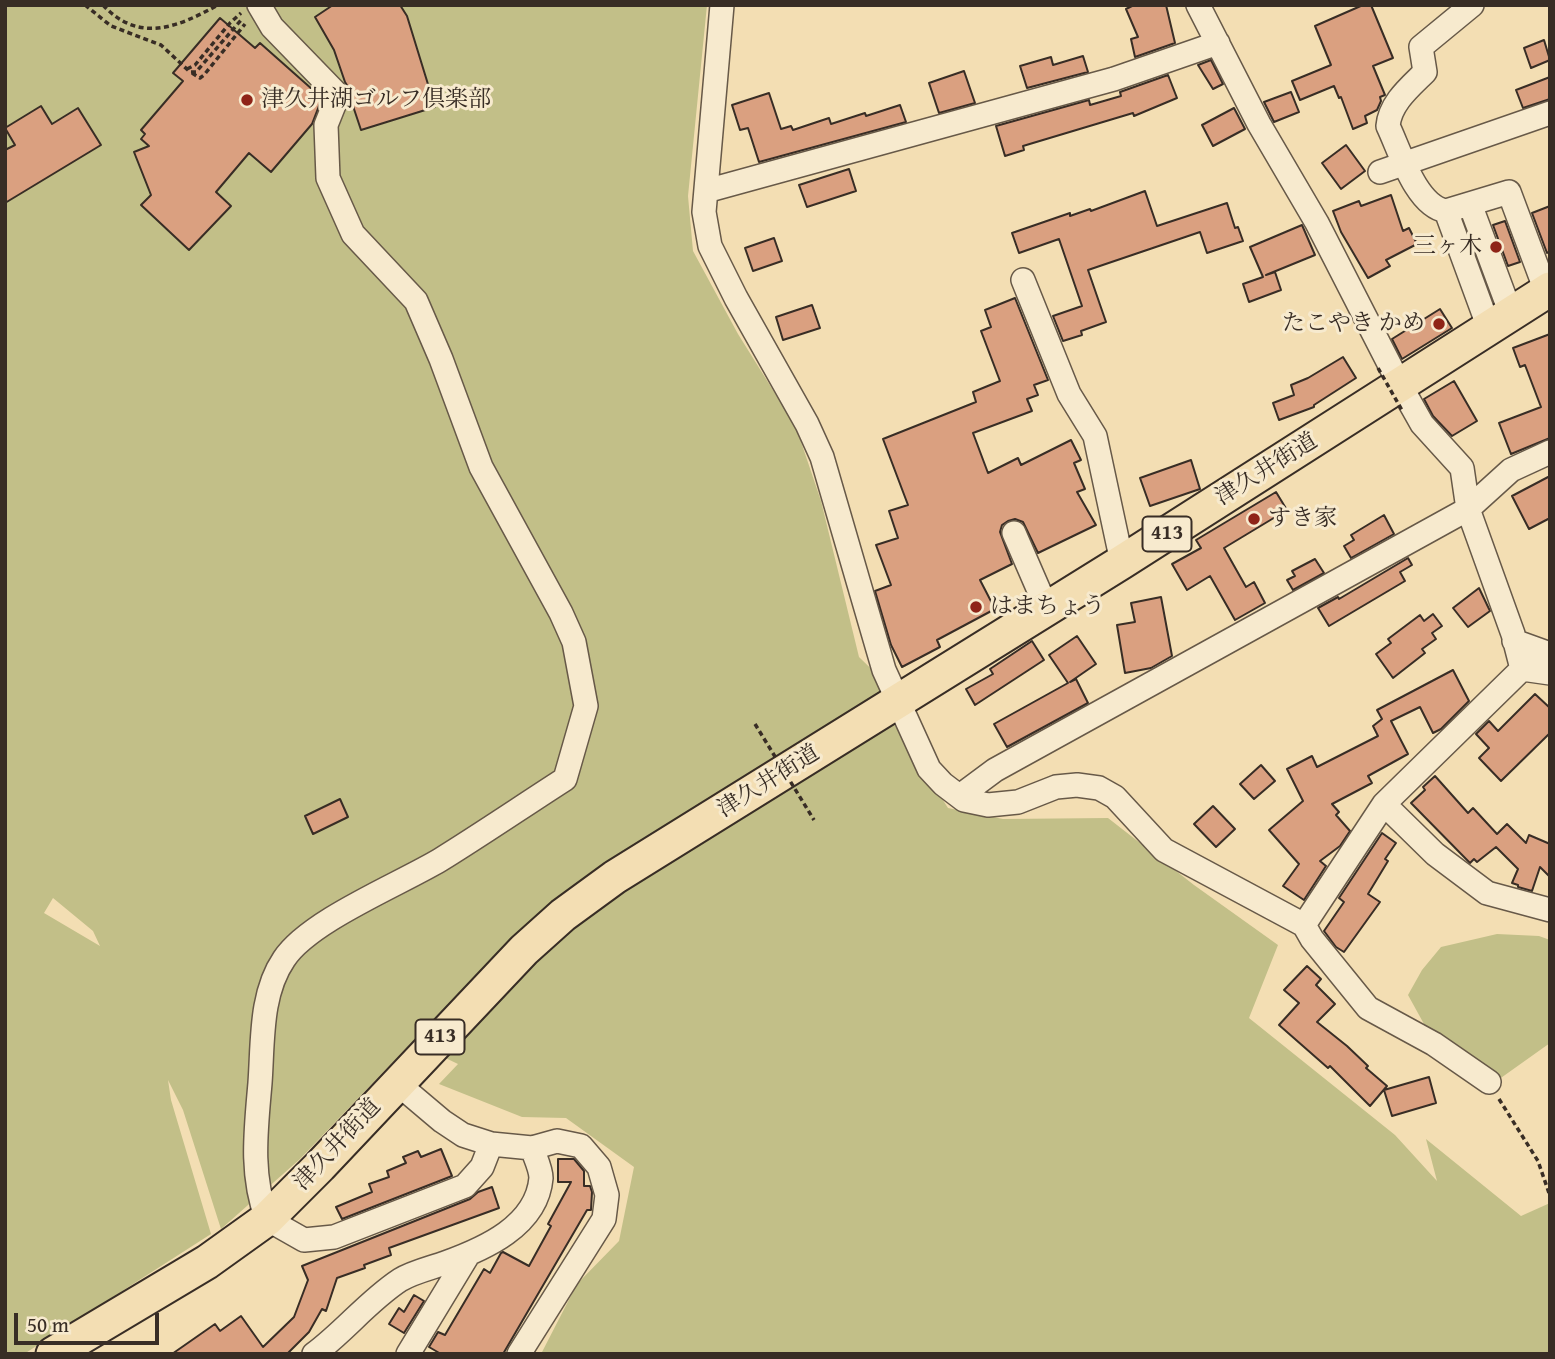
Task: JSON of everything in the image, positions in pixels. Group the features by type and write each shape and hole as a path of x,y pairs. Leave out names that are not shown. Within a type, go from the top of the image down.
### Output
{"highway":[{"name":"津久井街道","path":"52,1354 207,1262 267,1219 492,983 563,915 615,877 1122,562 1548,290"}],"street":[{"path":"722,5 704,212 709,246 807,424 822,457 884,670 929,769 964,800 988,805 1018,802 1056,787 1077,785 1099,788 1115,797 1164,850 1304,925 1312,939 1367,1007 1434,1044 1489,1082"},
{"path":"1198,5 1259,124 1317,223 1393,388 1422,425 1462,468 1468,509 1522,669"},
{"path":"1472,5 1421,47 1425,72 1400,98 1389,116 1388,126 1421,197 1438,210 1446,211 1509,192 1548,290"},
{"path":"254,10 338,96 326,125 328,178 354,234 416,301 441,359 481,467 561,612 574,642 586,706 565,779 439,860 310,931 285,957 275,975 267,1002 255,1144 256,1181 267,1219 303,1240 334,1237 465,1186 482,1167 491,1144"},
{"path":"706,191 1114,79 1218,43"},
{"path":"1380,172 1550,113"},
{"path":"1470,204 1500,321"},
{"path":"1446,211 1500,321"},
{"path":"1023,280 1069,394 1095,436 1122,562"},
{"path":"960,796 995,771 1468,509 1511,470 1550,452"},
{"path":"1014,533 1047,609"},
{"path":"1514,641 1550,654"},
{"path":"1522,669 1550,673"},
{"path":"1304,925 1384,804 1522,669"},
{"path":"1384,804 1435,854 1487,893 1550,910"},
{"path":"397,1083 463,1135 491,1144 532,1148 557,1141 581,1146 599,1167 607,1195 604,1219 519,1354"},
{"path":"314,1354 375,1299 403,1278 468,1255 512,1230 535,1202 541,1176 532,1148"},
{"path":"408,1354 468,1255"}],"path":[{"path":"85,5 111,26 160,45 200,78 241,30 254,10"},
{"path":"103,5 112,15 123,21 150,29 179,24 218,5"},
{"path":"249,9 201,68 196,72 189,70 230,23 249,9"},
{"path":"755,724 814,820"},
{"path":"1489,1082 1538,1161 1550,1196"}],"shaded area":[{"path":"5,5 707,5 688,196 693,251 738,334 796,427 821,501 859,657 892,689 878,699 948,808 1003,819 1108,818 1194,885 1278,945 1249,1018 1395,1135 1437,1181 1426,1139 1521,1216 1550,1203 1550,1354 541,1354 577,1284 619,1241 634,1167 566,1118 522,1117 439,1084 458,1064 412,1042 300,1159 221,1229 183,1110 168,1080 171,1100 211,1234 24,1354 5,1354","holes":["53,898 93,931 100,946 44,913"]},
{"path":"1497,934 1539,936 1550,940 1550,1043 1498,1080 1424,1024 1408,995 1422,970 1441,947"}],"building":[{"path":"333,5 400,5 407,16 435,107 361,130 351,92 334,50 315,17"},
{"path":"1134,5 1166,5 1175,43 1135,57 1131,39 1138,37 1126,9"},
{"path":"1363,5 1371,5 1393,58 1373,66 1385,95 1380,97 1377,110 1365,116 1367,123 1353,129 1334,86 1300,100 1292,81 1331,65 1315,26"},
{"name":"津久井湖ゴルフ倶楽部","path":"220,18 255,48 260,43 322,98 312,124 271,172 249,153 216,192 231,206 189,250 141,205 151,195 134,152 149,146 141,139 145,134 141,130 183,81 173,73"},
{"path":"1544,40 1550,60 1531,68 1524,48"},
{"path":"1083,56 1088,72 1027,88 1020,66 1051,57 1053,65"},
{"path":"1211,60 1223,84 1213,89 1198,65"},
{"path":"964,71 975,103 939,113 929,83"},
{"path":"1168,75 1177,98 1134,116 1133,113 1023,146 1024,150 1005,156 996,126 1089,100 1090,105 1121,96 1120,92"},
{"path":"1550,77 1550,99 1523,108 1516,90"},
{"path":"1291,92 1299,112 1274,122 1264,102"},
{"path":"769,93 781,129 791,126 793,130 829,118 831,124 900,105 906,122 759,162 748,128 740,130 732,105"},
{"path":"41,106 52,124 78,108 101,145 5,203 5,150 15,145 5,128"},
{"path":"1234,108 1245,129 1213,146 1202,125"},
{"path":"1346,145 1365,171 1341,189 1322,163"},
{"path":"849,169 856,191 807,207 799,185"},
{"path":"1145,191 1157,226 1227,203 1235,228 1238,227 1243,241 1207,253 1200,232 1088,270 1106,322 1081,331 1082,335 1063,341 1053,316 1082,306 1059,239 1019,253 1012,233 1070,213 1070,216 1090,209 1091,211"},
{"path":"1391,195 1403,231 1409,228 1417,244 1386,260 1390,266 1368,278 1341,232 1333,211 1359,201 1361,206"},
{"path":"1550,206 1550,251 1547,253 1532,213"},
{"path":"1505,221 1520,262 1508,266 1493,225"},
{"path":"1302,225 1315,255 1266,275 1275,272 1281,290 1249,302 1243,284 1263,277 1250,247"},
{"path":"774,238 782,261 753,271 745,248"},
{"path":"1015,298 1048,380 1034,385 1038,395 1027,399 1032,411 973,433 988,473 1018,458 1021,465 1071,440 1081,460 1074,463 1085,489 1077,492 1096,525 1038,553 1023,522 1015,519 1002,525 1000,532 1012,564 980,580 995,609 937,640 940,647 902,667 891,645 875,591 891,585 876,545 898,538 889,511 908,505 883,439 976,402 973,392 1000,381 981,331 991,327 985,310"},
{"path":"812,305 820,328 783,340 776,317"},
{"path":"1440,309 1452,328 1402,359 1392,339"},
{"path":"1550,334 1550,438 1511,454 1499,423 1541,407 1525,365 1520,367 1513,348"},
{"path":"1343,357 1356,378 1314,407 1279,420 1273,403 1294,395 1291,385"},
{"path":"1454,381 1477,421 1452,436 1433,416 1424,399"},
{"path":"1191,460 1200,489 1150,506 1140,478"},
{"path":"1550,476 1550,518 1529,529 1512,496"},
{"path":"1276,492 1287,510 1224,548 1246,587 1254,582 1265,603 1235,620 1210,576 1187,590 1172,564 1201,548 1196,540"},
{"path":"1384,515 1394,534 1351,558 1344,546 1354,540 1351,535"},
{"path":"1408,558 1412,565 1400,572 1405,581 1329,626 1318,608 1338,597 1339,599"},
{"path":"1315,559 1324,573 1293,590 1287,580 1295,576 1292,571"},
{"path":"1479,588 1490,611 1468,627 1453,608"},
{"path":"1161,597 1172,656 1151,668 1125,673 1117,625 1135,622 1131,603"},
{"path":"1433,614 1442,626 1432,633 1436,639 1422,649 1425,653 1393,678 1376,654 1391,643 1388,639 1420,615 1424,621"},
{"path":"1077,636 1096,664 1070,682 1076,679 1088,703 1007,747 994,724 1068,683 1049,655"},
{"path":"1032,641 1044,660 975,705 966,689 993,674 990,669"},
{"path":"1453,670 1469,701 1441,729 1433,733 1420,707 1391,721 1408,754 1368,776 1372,783 1332,804 1339,812 1336,815 1350,831 1340,846 1320,861 1326,866 1304,900 1283,886 1299,864 1269,830 1303,801 1287,769 1312,756 1317,767 1378,736 1373,726 1382,719 1377,710"},
{"path":"1535,694 1550,708 1550,733 1501,781 1479,758 1489,748 1476,734 1489,721 1498,731"},
{"path":"1261,765 1275,781 1254,799 1240,784"},
{"path":"1435,776 1468,813 1473,808 1497,834 1507,824 1526,843 1529,835 1550,844 1550,877 1540,867 1532,891 1518,887 1512,883 1518,869 1496,847 1477,862 1474,859 1470,863 1411,803"},
{"path":"340,799 348,817 313,834 305,816"},
{"path":"1213,806 1235,829 1216,847 1194,824"},
{"path":"1382,833 1396,843 1368,894 1380,902 1344,952 1336,947 1324,931 1344,902 1339,898"},
{"path":"1307,966 1321,979 1316,985 1335,1004 1317,1022 1347,1046 1368,1066 1366,1068 1387,1086 1370,1106 1330,1066 1328,1068 1279,1025 1299,1003 1284,990"},
{"path":"1429,1077 1436,1103 1392,1116 1384,1090"},
{"path":"441,1149 452,1176 342,1219 336,1207 372,1192 369,1184 389,1177 387,1171 406,1163 403,1157 418,1151 421,1157"},
{"path":"558,1159 574,1159 584,1171 584,1186 590,1186 592,1192 591,1210 587,1210 503,1354 441,1354 429,1347 438,1332 445,1335 484,1269 490,1273 501,1253 529,1266 571,1182 558,1182"},
{"path":"492,1187 499,1208 389,1248 391,1255 337,1278 326,1311 322,1309 309,1332 287,1354 172,1354 215,1324 220,1331 241,1316 263,1347 294,1317 308,1280 302,1266 470,1199 478,1192"},
{"path":"414,1295 424,1301 404,1333 389,1324 399,1308 404,1312"}],"place":[{"name":"津久井湖ゴルフ倶楽部","path":"247,100"},
{"name":"三ヶ木","path":"1496,247"},
{"name":"たこやき かめ","path":"1439,324"},
{"name":"すき家","path":"1254,519"},
{"name":"はまちょう","path":"976,607"}]}
